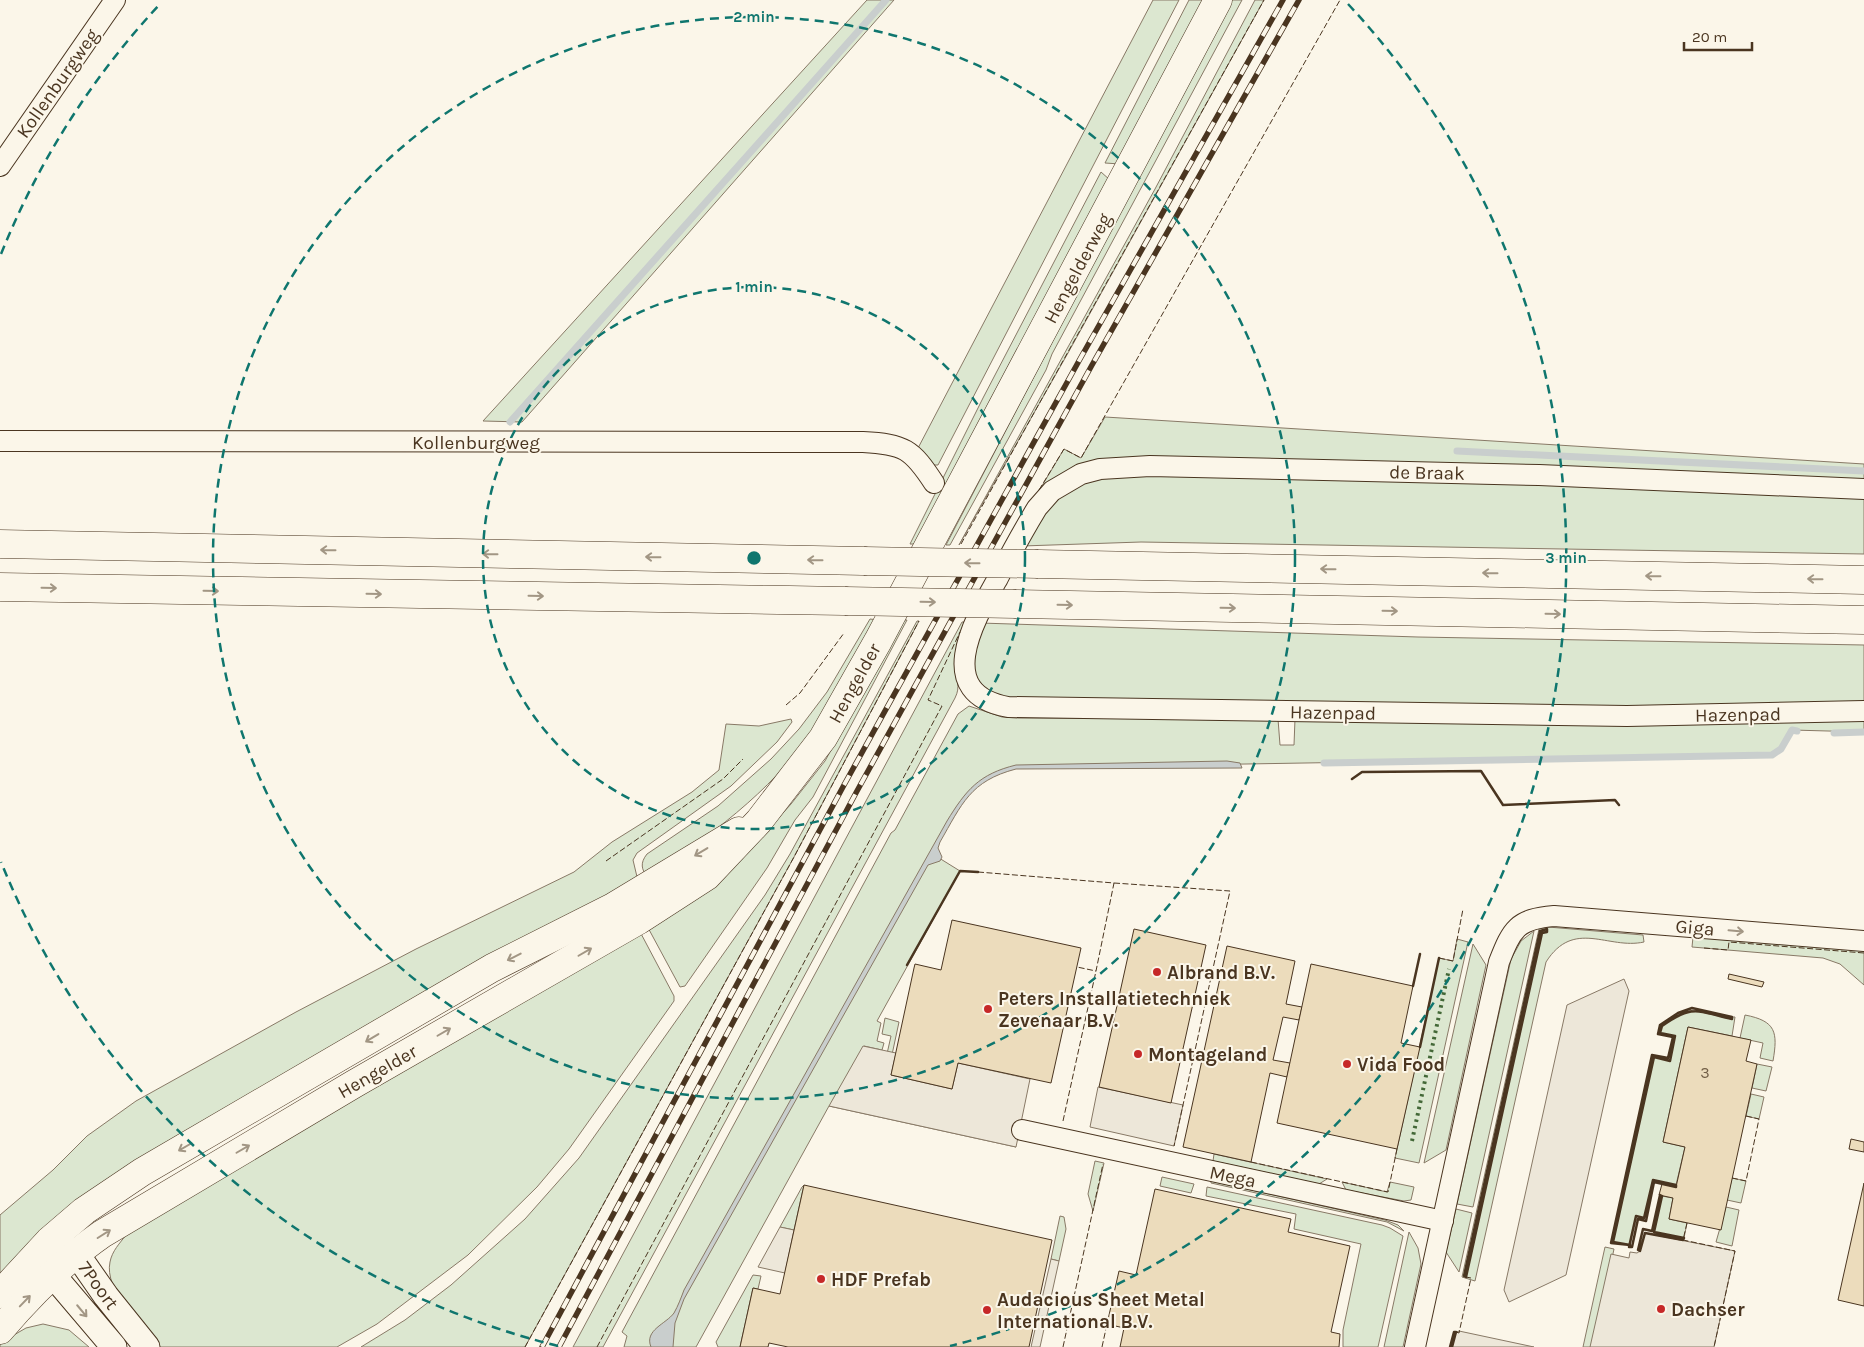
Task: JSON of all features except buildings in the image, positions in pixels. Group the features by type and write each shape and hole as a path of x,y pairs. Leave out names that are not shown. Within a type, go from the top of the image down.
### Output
{"main road":[{"name":"Hengelderweg","path":"934,536 1218,0"},
{"name":"Hengelder","path":"0,1330 52,1274 76,1252 231,1156 640,920 707,876 759,821 823,738 934,536"},
{"path":"0,544 1864,580"},
{"path":"0,587 1864,620"},
{"name":"Hengelder","path":"0,1294 49,1241 84,1210 150,1167 475,978 613,907 725,838 759,821"}],"street":[{"name":"Kollenburgweg","path":"0,166 115,0"},
{"name":"Kollenburgweg","path":"0,441 892,443 907,451 920,462 934,483"},
{"name":"de Braak","path":"1019,538 1044,498 1060,484 1081,474 1122,467 1539,475 1864,490"},
{"name":"Hazenpad","path":"1019,538 973,624 964,653 966,673 972,688 978,696 996,705 1059,708 1628,716 1864,711"},
{"name":"Giga","path":"1443,1221 1498,962 1509,937 1527,920 1554,916 1864,941"},
{"name":"Mega","path":"1022,1130 1443,1221"},
{"path":"1415,1347 1443,1221"},
{"name":"7Poort","path":"114,1347 52,1274 49,1241 76,1252 106,1296 147,1347"}],"green space":[{"path":"867,0 894,0 522,422 483,421"},
{"path":"1153,0 1179,0 938,465 929,465 917,450"},
{"path":"1189,0 1205,0 1120,164 1105,163"},
{"path":"1231,0 1242,0 1052,354 1046,370 950,545 946,545"},
{"path":"1255,0 1264,0 959,545 1155,189"},
{"path":"1101,172 1110,180 919,544 910,544 983,398"},
{"path":"1105,417 1864,464 1864,484 1091,463 1006,546 1064,449 1081,458"},
{"path":"1166,471 1864,496 1864,554 1141,542 1022,546 1041,514 1057,498 1100,475"},
{"path":"870,619 878,620 838,690 812,732 777,775 715,830 648,878 642,866 647,854 718,806 771,759 799,729 827,692"},
{"path":"903,620 907,620 813,797 795,820 767,868 685,986 680,987 646,924 759,840 791,804 825,761"},
{"path":"917,621 919,621 794,857 525,1347 361,1347 405,1320 451,1285 525,1219 579,1158 765,895 790,854"},
{"path":"962,622 969,622 956,656 955,668 958,687 955,698 603,1347 573,1347"},
{"path":"980,623 1418,637 1864,645 1864,706 1706,710 994,698 974,675 973,642"},
{"path":"969,706 1002,717 1018,718 1278,719 1280,745 1294,745 1295,719 1864,716 1864,732 1792,730 1781,749 1772,755 1013,768 990,775 971,789 931,853 960,871 877,1021 881,1023 877,1041 884,1043 882,1050 864,1046 857,1062 1016,1147 829,1106 696,1347 624,1347 627,1336 622,1332 891,833 895,830 958,714"},
{"path":"791,719 792,722 777,742 731,786 637,853 633,860 638,881 138,1165 0,1285 0,1215 53,1170 87,1136 136,1101 296,1012 416,949 574,872 612,842 692,792 719,770 726,724 759,726"},
{"path":"1548,927 1643,935 1644,942 1631,943 1580,938 1568,941 1557,949 1546,962 1475,1281 1462,1277 1539,929","holes":["1547,930 1542,933 1466,1277 1464,1276 1540,931"]},
{"path":"638,928 674,996 674,1001 569,1149 537,1187 468,1255 377,1324 337,1347 155,1347 125,1307 112,1284 110,1262 112,1254 126,1235"},
{"path":"1534,931 1473,1207 1457,1204 1511,959 1521,941"},
{"path":"1693,937 1864,950 1864,985 1840,964 1823,958 1692,947"},
{"path":"1457,939 1468,942 1419,1163 1395,1158 1439,958 1453,961"},
{"path":"1473,944 1486,965 1446,1150 1424,1163"},
{"path":"1693,1010 1731,1019 1735,1017 1732,1036 1688,1027 1663,1142 1685,1147 1676,1185 1653,1180 1644,1218 1636,1216 1630,1245 1613,1242 1654,1057 1670,1060 1675,1036 1660,1033 1662,1026 1678,1015"},
{"path":"1745,1015 1763,1021 1772,1029 1775,1035 1773,1061 1760,1058 1763,1043 1740,1038"},
{"path":"885,1018 899,1022 887,1078 882,1076 891,1036 882,1034"},
{"path":"1757,1064 1772,1067 1766,1091 1752,1088"},
{"path":"1751,1094 1764,1097 1759,1119 1746,1116"},
{"path":"1214,1154 1327,1179 1319,1184 1213,1161"},
{"path":"1095,1161 1104,1163 1093,1211 1088,1194"},
{"path":"1162,1177 1194,1184 1191,1193 1160,1186"},
{"path":"1732,1178 1746,1181 1741,1203 1727,1200"},
{"path":"1211,1181 1385,1220 1398,1225 1404,1231 1387,1222 1211,1183"},
{"path":"1342,1182 1387,1192 1390,1182 1414,1187 1411,1200 1404,1201 1346,1190"},
{"path":"804,1185 794,1230 780,1227 802,1187"},
{"path":"1207,1187 1382,1225 1403,1236 1378,1347 1343,1347 1343,1330 1361,1244 1294,1229 1296,1214 1206,1196"},
{"path":"1662,1196 1673,1198 1669,1219 1687,1223 1684,1238 1654,1232"},
{"path":"1726,1207 1739,1210 1732,1246 1716,1242"},
{"path":"1456,1209 1472,1213 1459,1272 1446,1252"},
{"path":"1060,1216 1064,1217 1066,1229 1059,1261 1051,1259"},
{"path":"1409,1232 1418,1248 1421,1264 1403,1347 1384,1347"},
{"path":"1605,1247 1614,1249 1593,1347 1583,1347"},
{"path":"753,1275 761,1276 758,1289 753,1288 740,1347 718,1347 716,1342"},
{"path":"43,1324 69,1330 89,1347 0,1347 0,1343 26,1328"}],"shaded area":[{"path":"1227,761 1240,763 1242,768 1016,769 988,780 969,796 940,842 938,848 942,857 940,861 928,865 684,1299 675,1323 673,1347 651,1347 650,1341 653,1332 674,1313 684,1290 947,821 967,792 992,773 1016,765"},
{"path":"1624,979 1629,991 1566,1275 1509,1302 1504,1290 1567,1005"},
{"path":"863,1046 896,1053 891,1075 952,1089 958,1063 1030,1079 1016,1147 829,1106"},
{"path":"1098,1087 1183,1105 1174,1146 1090,1127"},
{"path":"780,1227 794,1230 785,1273 758,1267"},
{"name":"Dachser","path":"1645,1233 1735,1251 1714,1347 1590,1347 1611,1254 1629,1258 1630,1252 1637,1253 1640,1251"},
{"path":"1051,1259 1059,1261 1040,1347 1031,1347"},
{"path":"1459,1331 1534,1347 1452,1347 1456,1332"}],"waterway":[{"path":"510,422 886,0"},
{"path":"1457,451 1864,471"},
{"path":"1324,763 1772,755 1781,749 1792,730 1797,731"},
{"path":"1834,733 1864,732"}],"railway":[{"path":"542,1347 844,785 1080,359 1283,0"},
{"path":"559,1347 857,791 1092,365 1299,0"}],"hedge":[{"path":"1412,1141 1449,969"}],"fence":[{"path":"961,544 1264,0"},
{"path":"1039,490 1064,449 1081,458 1340,0"},
{"path":"525,1347 794,857 919,621"},
{"path":"597,1347 942,706 928,700 960,632"},
{"path":"786,705 800,693 844,633"},
{"path":"606,861 723,779 743,759"},
{"path":"978,872 1114,883 1096,971 1077,967"},
{"path":"1114,883 1230,891 1174,1146"},
{"path":"1439,958 1453,961 1463,909"},
{"path":"1704,948 1728,950 1729,942 1864,953"},
{"path":"1063,1121 1096,971"},
{"path":"1732,1178 1746,1181 1759,1119 1746,1116"},
{"path":"1251,1162 1388,1192 1397,1149"},
{"path":"1063,1347 1103,1164"},
{"path":"1687,1223 1683,1240 1735,1251 1714,1347"},
{"path":"1456,1332 1459,1333 1471,1278 1466,1277"},
{"path":"1102,1347 1107,1324"}],"wall":[{"path":"1352,779 1362,772 1481,771 1503,805 1615,800 1619,805"},
{"path":"907,965 960,871 978,872"},
{"path":"1547,929 1547,932 1542,933 1466,1277 1464,1276 1540,931 1547,929"},
{"path":"1413,986 1420,954"},
{"path":"1420,1047 1439,958"},
{"path":"1692,1008 1732,1017 1732,1019 1696,1011 1681,1014 1662,1026 1660,1033 1675,1036 1670,1061 1654,1057 1613,1242 1630,1245 1611,1243 1652,1055 1668,1058 1673,1037 1658,1034 1660,1025 1678,1013 1692,1008"},
{"path":"1653,1180 1676,1185 1676,1187 1654,1182 1646,1221 1638,1219 1632,1247 1629,1247 1636,1216 1644,1218 1653,1180"},
{"path":"1660,1195 1662,1196 1654,1232 1684,1238 1683,1240 1645,1233 1640,1251 1638,1250 1643,1229 1652,1231 1660,1195"},
{"path":"1450,1347 1454,1332 1456,1332 1452,1347"}],"place":[{"name":"Albrand B.V.","path":"1157,972"},
{"name":"Peters Installatietechniek Zevenaar B.V.","path":"988,1009"},
{"name":"Montageland","path":"1138,1054"},
{"name":"Vida Food","path":"1347,1064"},
{"name":"HDF Prefab","path":"821,1279"},
{"name":"Dachser","path":"1661,1309"},
{"name":"Audacious Sheet Metal International B.V.","path":"987,1310"}]}
